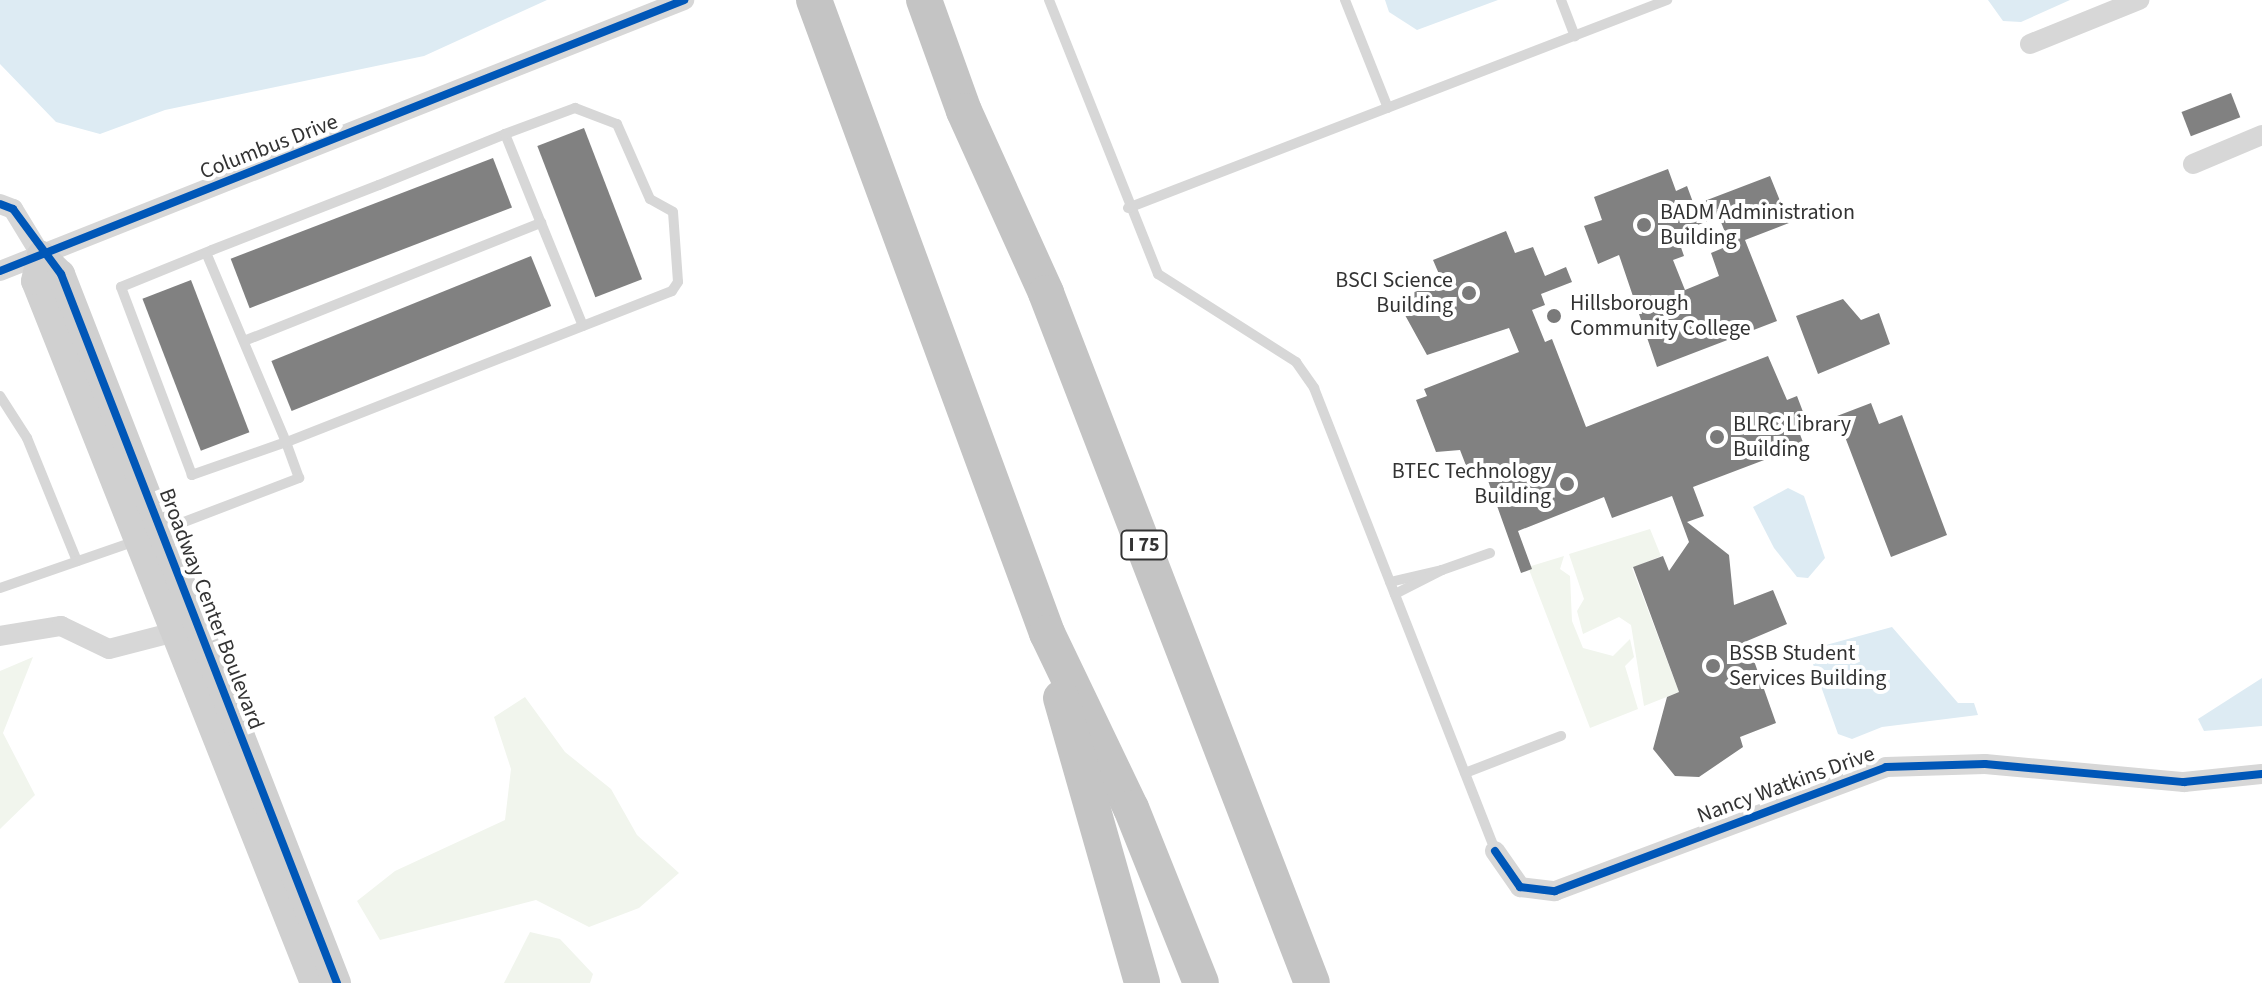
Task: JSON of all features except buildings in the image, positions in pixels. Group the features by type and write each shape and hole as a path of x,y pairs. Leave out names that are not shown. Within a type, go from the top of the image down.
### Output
{"highway":[{"path":"814,0 1047,633 1142,983"},
{"name":"I 75","path":"924,0 964,111 1046,293 1312,983"},
{"path":"1047,633 1131,808 1201,983"}],"street":[{"name":"Columbus Drive","path":"0,271 684,0"},
{"path":"2030,44 2139,0"},
{"path":"2193,164 2262,135"},
{"path":"0,204 13,209 41,255"},
{"name":"Broadway Center Boulevard","path":"41,255 61,274 148,536 337,983"},
{"name":"Broadway Center Boulevard","path":"148,536 171,633 314,983"},
{"path":"0,636 61,626 109,649 171,633"},
{"name":"Nancy Watkins Drive","path":"1495,851 1520,887 1555,891 1886,767 1985,764 2184,782 2262,774"}],"lane":[{"path":"1049,0 1128,208 1158,274 1305,375 1495,851"},
{"path":"1345,0 1388,108"},
{"path":"1561,0 1575,36"},
{"path":"1128,208 1667,0"},
{"path":"575,108 606,114 625,135 650,199 673,212 672,291 286,442 192,475 121,287 206,253 575,108"},
{"path":"505,134 583,326"},
{"path":"244,341 541,223"},
{"path":"0,588 299,478 206,253"},
{"path":"0,396 27,438 77,561"},
{"path":"1390,582 1442,570 1490,553"},
{"path":"1395,594 1442,570"},
{"path":"1465,773 1561,736"}],"shaded area":[{"path":"0,0 547,0 424,56 165,110 100,134 56,122 0,64"},
{"path":"1385,0 1498,0 1417,30 1389,12"},
{"path":"1988,0 2070,0 2021,22 2003,21"},
{"path":"1788,488 1804,496 1825,558 1808,578 1797,577 1774,548 1753,507"},
{"path":"1650,529 1661,556 1632,568 1679,692 1644,706 1631,625 1619,617 1583,634 1577,611 1584,599 1569,554"},
{"path":"1564,556 1560,569 1570,576 1572,621 1583,648 1613,656 1630,639 1634,657 1625,666 1638,709 1590,728 1528,567"},
{"path":"1892,627 1958,703 1974,703 1978,715 1882,727 1852,739 1838,734 1813,664 1826,645"},
{"path":"33,657 3,733 35,795 0,829 0,671"},
{"path":"2262,678 2262,726 2204,731 2198,719"},
{"path":"525,697 565,752 611,789 637,835 679,873 639,908 589,927 536,900 380,940 357,901 395,871 505,820 511,769 494,717"},
{"path":"530,932 560,939 593,974 590,983 504,983"}],"cycle path":[{"path":"0,271 684,0"},
{"path":"0,204 13,209 61,274 337,983"},
{"path":"1495,851 1520,887 1555,891 1886,767 1985,764 2184,782 2262,774"}],"place":[{"name":"BADM Administration Building","path":"1644,225"},
{"name":"BSCI Science Building","path":"1469,293"},
{"name":"Hillsborough Community College","path":"1554,316"},
{"name":"BLRC Library Building","path":"1717,437"},
{"name":"BTEC Technology Building","path":"1567,484"},
{"name":"BSSB Student Services Building","path":"1713,666"}]}
